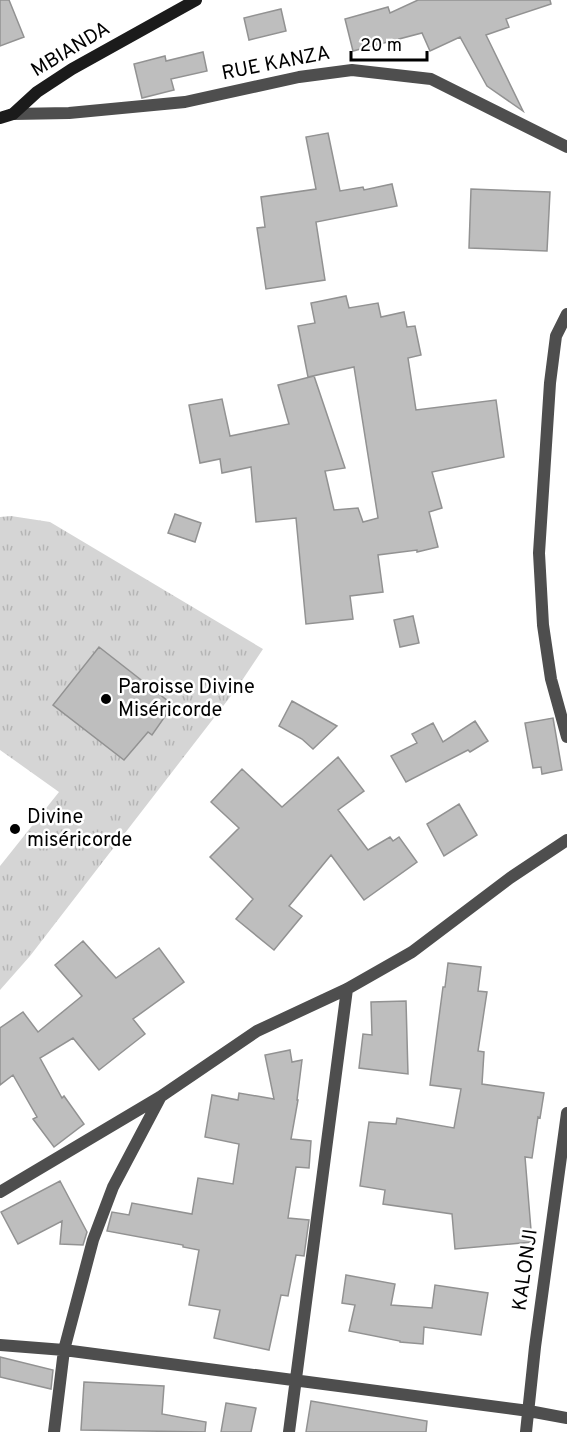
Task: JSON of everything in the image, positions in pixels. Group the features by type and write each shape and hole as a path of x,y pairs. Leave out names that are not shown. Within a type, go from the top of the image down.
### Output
{"street":[{"name":"MBIANDA","path":"0,118 13,114 37,92 72,69 196,0"},
{"name":"RUE KANZA","path":"13,114 69,112 185,102 299,77 352,70 431,79 567,147"},
{"path":"567,314 556,336 550,383 539,553 543,625 552,679 567,737"},
{"path":"0,1192 160,1097 257,1031 347,989 412,952 510,878 567,840"},
{"path":"289,1432 347,989"},
{"path":"54,1432 64,1350 93,1240 113,1187 160,1097"},
{"name":"KALONJI","path":"526,1432 535,1347 567,1113"},
{"path":"0,1345 64,1350 529,1411 567,1418"}],"green space":[{"path":"11,516 50,522 263,649 237,688 30,956 0,990 0,866 59,792 0,750 0,517"}],"building":[{"path":"0,0 9,0 24,37 0,46"},
{"path":"418,0 550,0 551,4 506,19 509,27 486,35 523,111 487,86 460,37 430,51 422,33 353,51 345,19 388,7 390,13"},
{"path":"281,9 286,31 249,40 244,18"},
{"path":"203,52 207,71 171,79 174,90 142,98 134,64 165,56 166,61"},
{"path":"328,133 340,191 363,187 364,190 392,184 397,206 316,222 325,280 266,289 257,228 265,227 261,197 316,189 306,137"},
{"path":"471,189 550,192 547,251 469,248"},
{"path":"346,296 349,308 378,303 381,317 404,312 407,327 415,326 421,355 408,358 416,410 496,400 504,457 432,472 442,508 429,512 438,547 417,552 417,550 378,555 383,592 350,596 353,619 306,624 296,518 256,522 251,467 222,473 220,459 200,463 189,405 222,399 230,436 289,424 278,385 314,376 345,468 325,471 334,510 358,508 363,522 378,518 354,367 308,377 298,326 315,323 311,303"},
{"path":"175,514 201,523 195,542 168,533"},
{"path":"413,616 419,643 400,647 394,620"},
{"name":"Paroisse Divine Miséricorde","path":"99,647 173,705 152,735 148,732 124,760 53,705"},
{"path":"292,701 337,726 313,749 302,739 279,726"},
{"path":"553,718 562,770 542,774 541,767 533,768 525,723"},
{"path":"475,721 488,741 406,782 391,756 417,743 412,734 433,723 443,742"},
{"path":"338,757 364,791 338,810 368,850 390,837 393,841 399,837 417,862 364,900 331,855 289,906 302,916 274,950 236,919 253,899 210,857 239,828 211,802 242,769 282,807"},
{"path":"459,804 477,835 444,856 427,824"},
{"path":"83,941 116,978 159,948 184,982 133,1019 145,1034 99,1070 73,1038 40,1058 62,1098 64,1096 84,1124 54,1147 33,1119 37,1117 13,1075 0,1085 0,1028 23,1012 38,1032 82,996 55,965"},
{"path":"448,963 481,967 478,991 487,992 478,1051 484,1052 482,1084 544,1093 532,1158 525,1157 532,1242 455,1249 452,1214 383,1204 385,1190 360,1186 369,1122 396,1124 397,1118 454,1128 461,1089 430,1085"},
{"path":"406,1001 408,1074 359,1068 363,1034 372,1035 371,1002"},
{"path":"290,1050 292,1062 302,1060 291,1139 311,1141 309,1168 296,1167 288,1218 309,1220 304,1256 296,1255 288,1296 281,1295 269,1350 214,1338 220,1310 189,1305 199,1250 107,1231 112,1212 129,1215 132,1203 192,1214 198,1178 233,1184 239,1144 205,1137 212,1095 238,1100 239,1093 274,1099 265,1055"},
{"path":"60,1181 87,1232 83,1245 60,1244 62,1221 18,1244 1,1212"},
{"path":"346,1275 395,1284 391,1305 432,1308 435,1285 488,1293 481,1335 424,1327 423,1344 400,1342 349,1331 355,1305 342,1303"},
{"path":"0,1357 53,1370 51,1389 0,1377"},
{"path":"84,1382 164,1386 162,1414 206,1422 205,1432 81,1430"},
{"path":"311,1401 427,1421 426,1432 306,1432"},
{"path":"226,1403 256,1408 251,1432 221,1432"}],"place":[{"name":"Paroisse Divine Miséricorde","path":"106,699"},
{"name":"Divine miséricorde","path":"15,829"}]}
